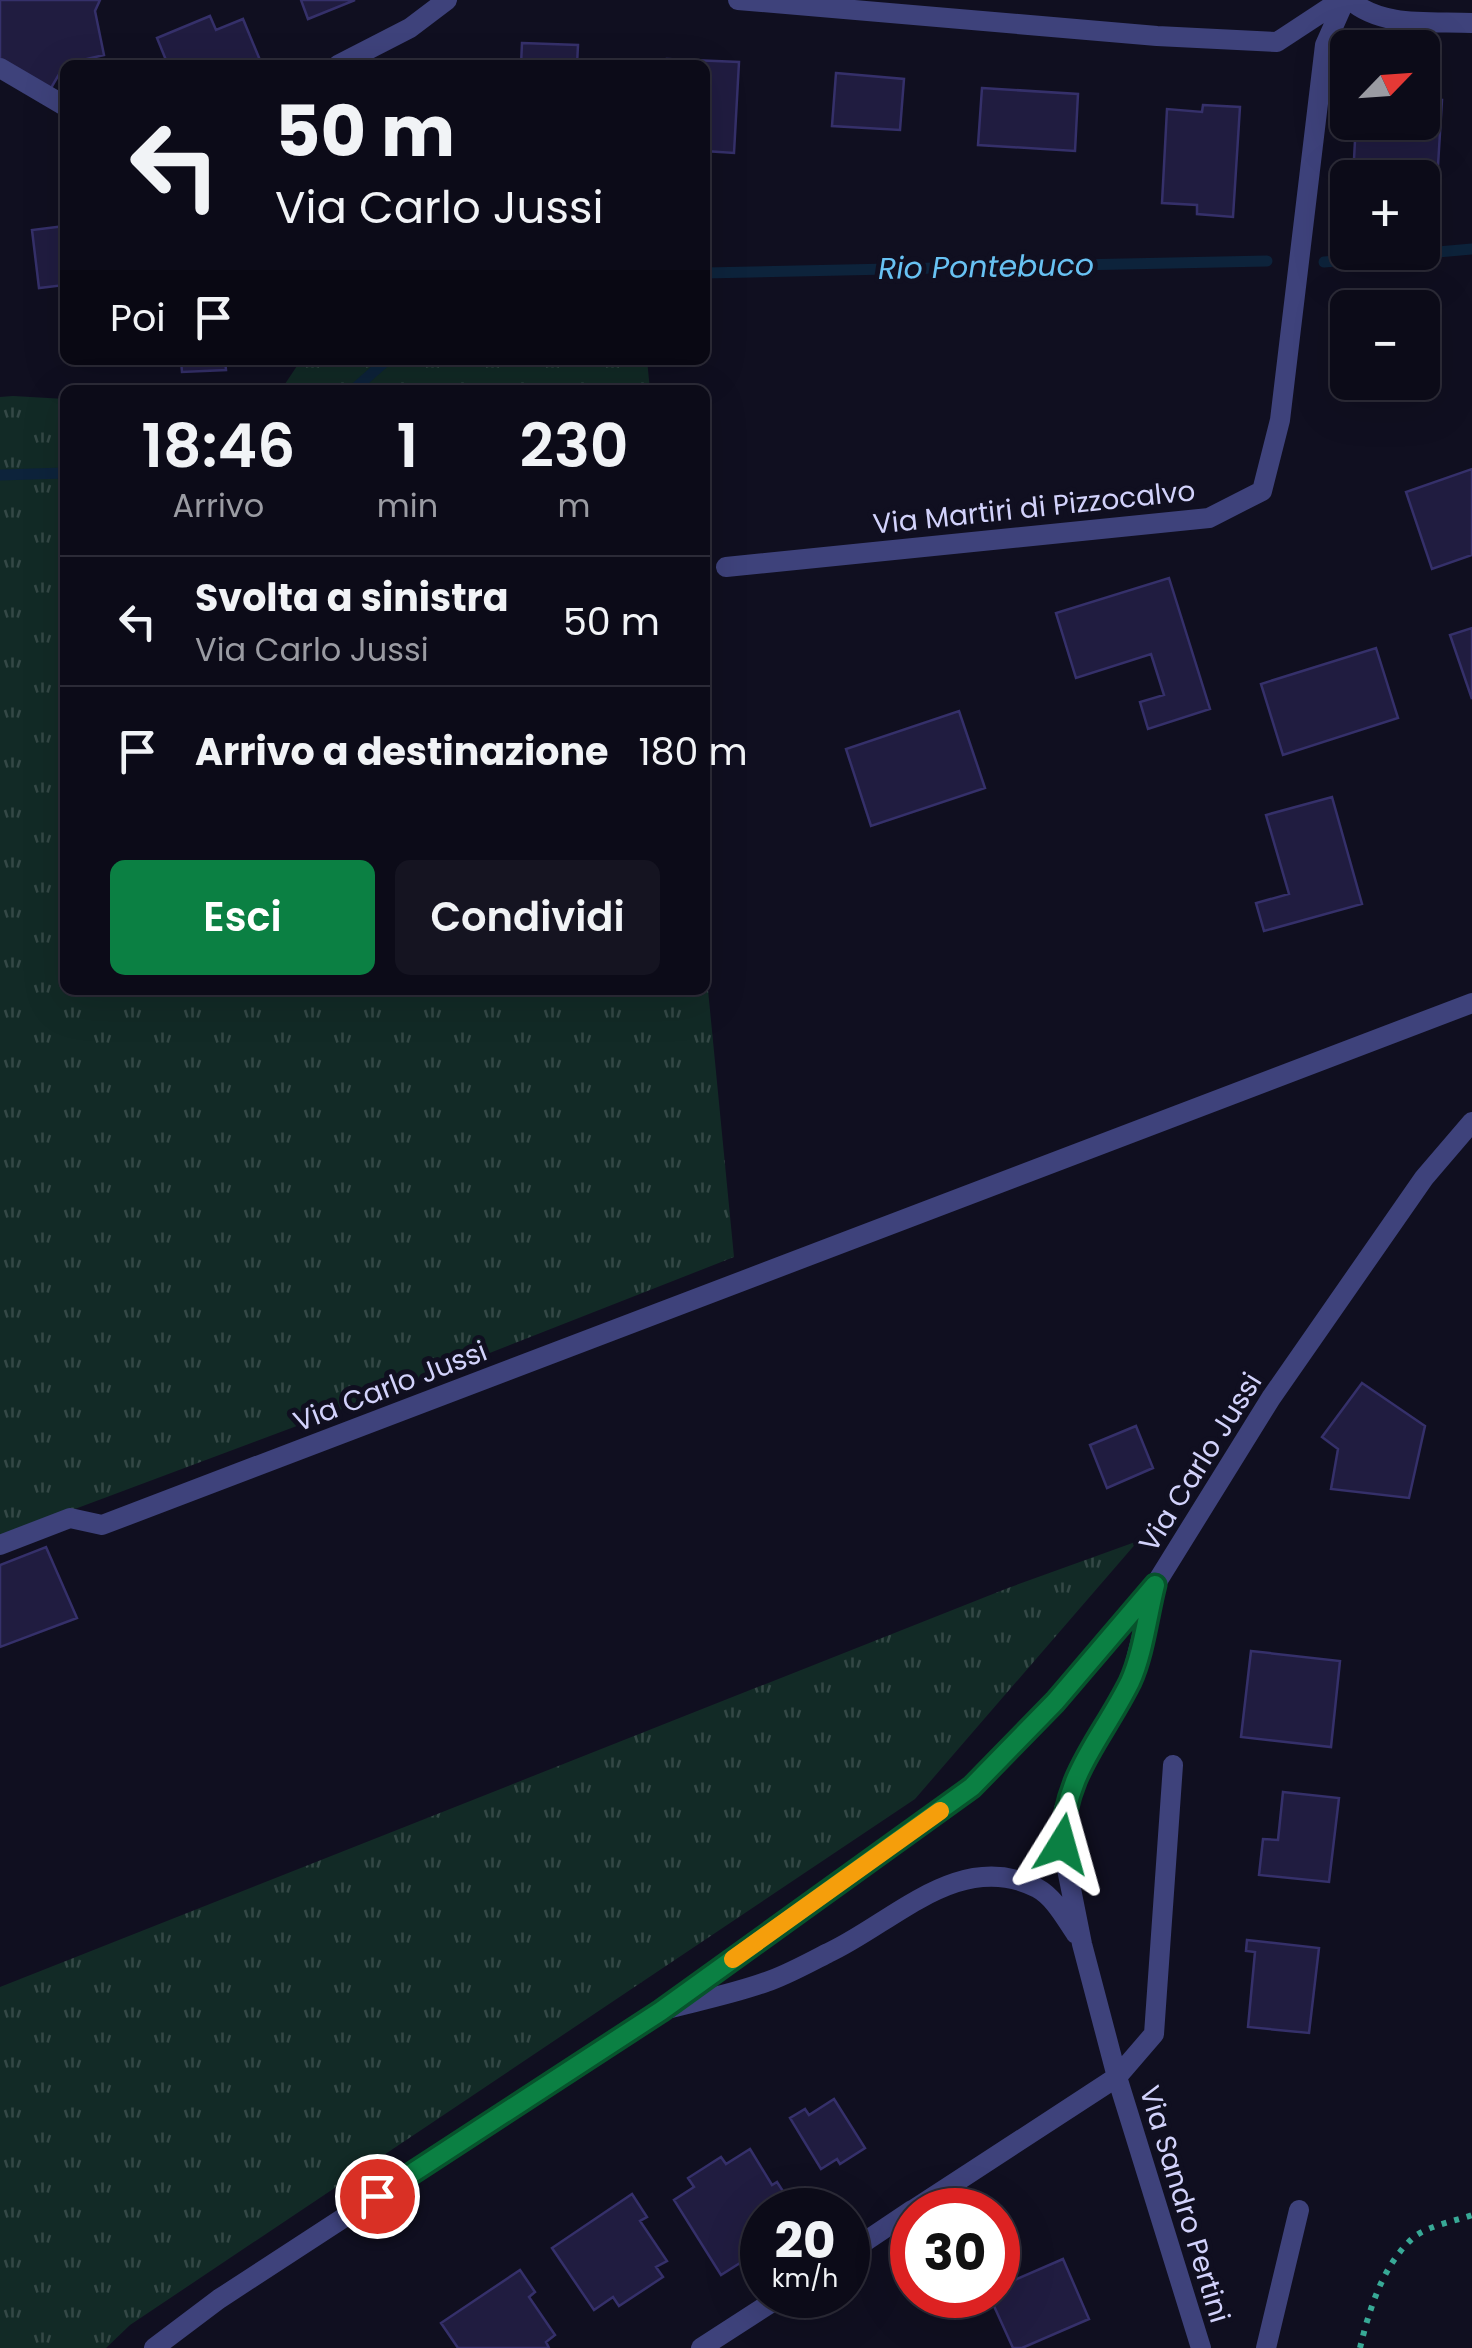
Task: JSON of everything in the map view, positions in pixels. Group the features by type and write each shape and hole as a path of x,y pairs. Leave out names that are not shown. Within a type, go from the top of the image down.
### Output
{"street":[{"path":"348,60 410,28 447,0"},
{"path":"738,0 1158,36 1278,42 1346,0 1379,17 1472,23"},
{"name":"Via Martiri di Pizzocalvo","path":"726,566 1209,518 1262,491 1280,420 1324,45 1346,0"},
{"path":"0,68 60,103"},
{"name":"Via Carlo Jussi","path":"0,1545 70,1518 102,1525 1472,1003"},
{"name":"Via Carlo Jussi","path":"154,2348 219,2299 661,2011 972,1787 1055,1702 1155,1585 1271,1398 1424,1178 1472,1122"},
{"name":"Via Sandro Pertini","path":"1155,1585 1131,1679 1082,1764 1064,1809 1062,1844 1082,1944 1118,2076 1201,2348"},
{"name":"Via Sandro Pertini","path":"947,2188 1118,2076 1154,2034 1173,1765"},
{"name":"Via Sandro Pertini","path":"661,2011 768,1982 842,1946 956,1881 984,1877 1038,1888 1056,1904 1082,1944"},
{"path":"1266,2348 1299,2210"},
{"path":"702,2348 748,2318"}],"path":[{"path":"1360,2348 1368,2313 1392,2264 1416,2235 1472,2215"}],"green space":[{"path":"298,365 648,365 650,385 279,385 285,384"},
{"path":"0,397 60,399 60,995 709,995 734,1257 449,1369 0,1537"},
{"path":"1138,1541 915,1799 130,2325 106,2348 0,2348 0,1987 1008,1588"}],"building":[{"path":"0,0 100,0 95,11 104,55 60,60 60,73 51,88 0,60"},
{"path":"301,0 355,0 308,19"},
{"path":"210,16 216,30 243,19 260,60 166,60 157,38"},
{"path":"522,43 578,45 577,60 521,60"},
{"path":"710,61 739,62 734,153 710,151"},
{"path":"836,73 904,79 900,130 832,126"},
{"path":"982,88 1078,94 1075,151 978,145"},
{"path":"1203,105 1240,107 1233,217 1197,214 1197,205 1162,203 1167,109 1202,112"},
{"path":"1355,140 1440,140 1438,160 1354,160"},
{"path":"60,227 60,286 39,288 32,230"},
{"path":"181,365 226,365 226,370 182,372"},
{"path":"1472,469 1472,555 1432,569 1406,492"},
{"path":"1169,578 1210,709 1148,729 1140,702 1164,695 1151,654 1076,678 1056,613"},
{"path":"1472,628 1472,699 1450,635"},
{"path":"1376,648 1398,718 1283,755 1261,684"},
{"path":"959,711 985,788 871,826 846,749"},
{"path":"1332,797 1362,904 1264,931 1256,903 1289,894 1266,815"},
{"path":"1362,1383 1425,1426 1409,1498 1331,1489 1338,1449 1322,1437"},
{"path":"1136,1426 1153,1468 1107,1488 1090,1445"},
{"path":"46,1547 77,1618 0,1647 0,1565"},
{"path":"1251,1651 1340,1661 1331,1747 1241,1737"},
{"path":"1283,1792 1339,1798 1329,1882 1259,1875 1263,1839 1278,1840"},
{"path":"1247,1940 1319,1948 1309,2033 1248,2027 1255,1952 1246,1951"},
{"path":"834,2099 865,2148 840,2164 837,2159 821,2169 790,2118 805,2109 809,2115"},
{"path":"750,2149 772,2185 777,2182 781,2188 740,2188 740,2263 721,2275 674,2200 694,2187 688,2178 721,2157 726,2164"},
{"path":"632,2194 647,2217 640,2221 667,2261 656,2267 663,2277 619,2306 613,2297 594,2310 552,2248"},
{"path":"1063,2259 1089,2319 1022,2348 1013,2348 999,2318 1020,2318 1020,2278"},
{"path":"520,2270 535,2292 529,2297 555,2335 546,2342 549,2348 458,2348 441,2323"}],"waterway":[{"name":"Rio Pontebuco","path":"1324,262 1472,249"},
{"name":"Rio Pontebuco","path":"710,273 1267,261"},
{"name":"Rio Pontebuco","path":"359,385 381,365"},
{"name":"Rio Pontebuco","path":"0,475 60,473"}],"slow traffic":[{"path":"733,1959 940,1811"}],"route":[{"path":"377,2196 661,2011 972,1787 1055,1702 1155,1585 1131,1679 1082,1764 1064,1809 1062,1844"}]}
